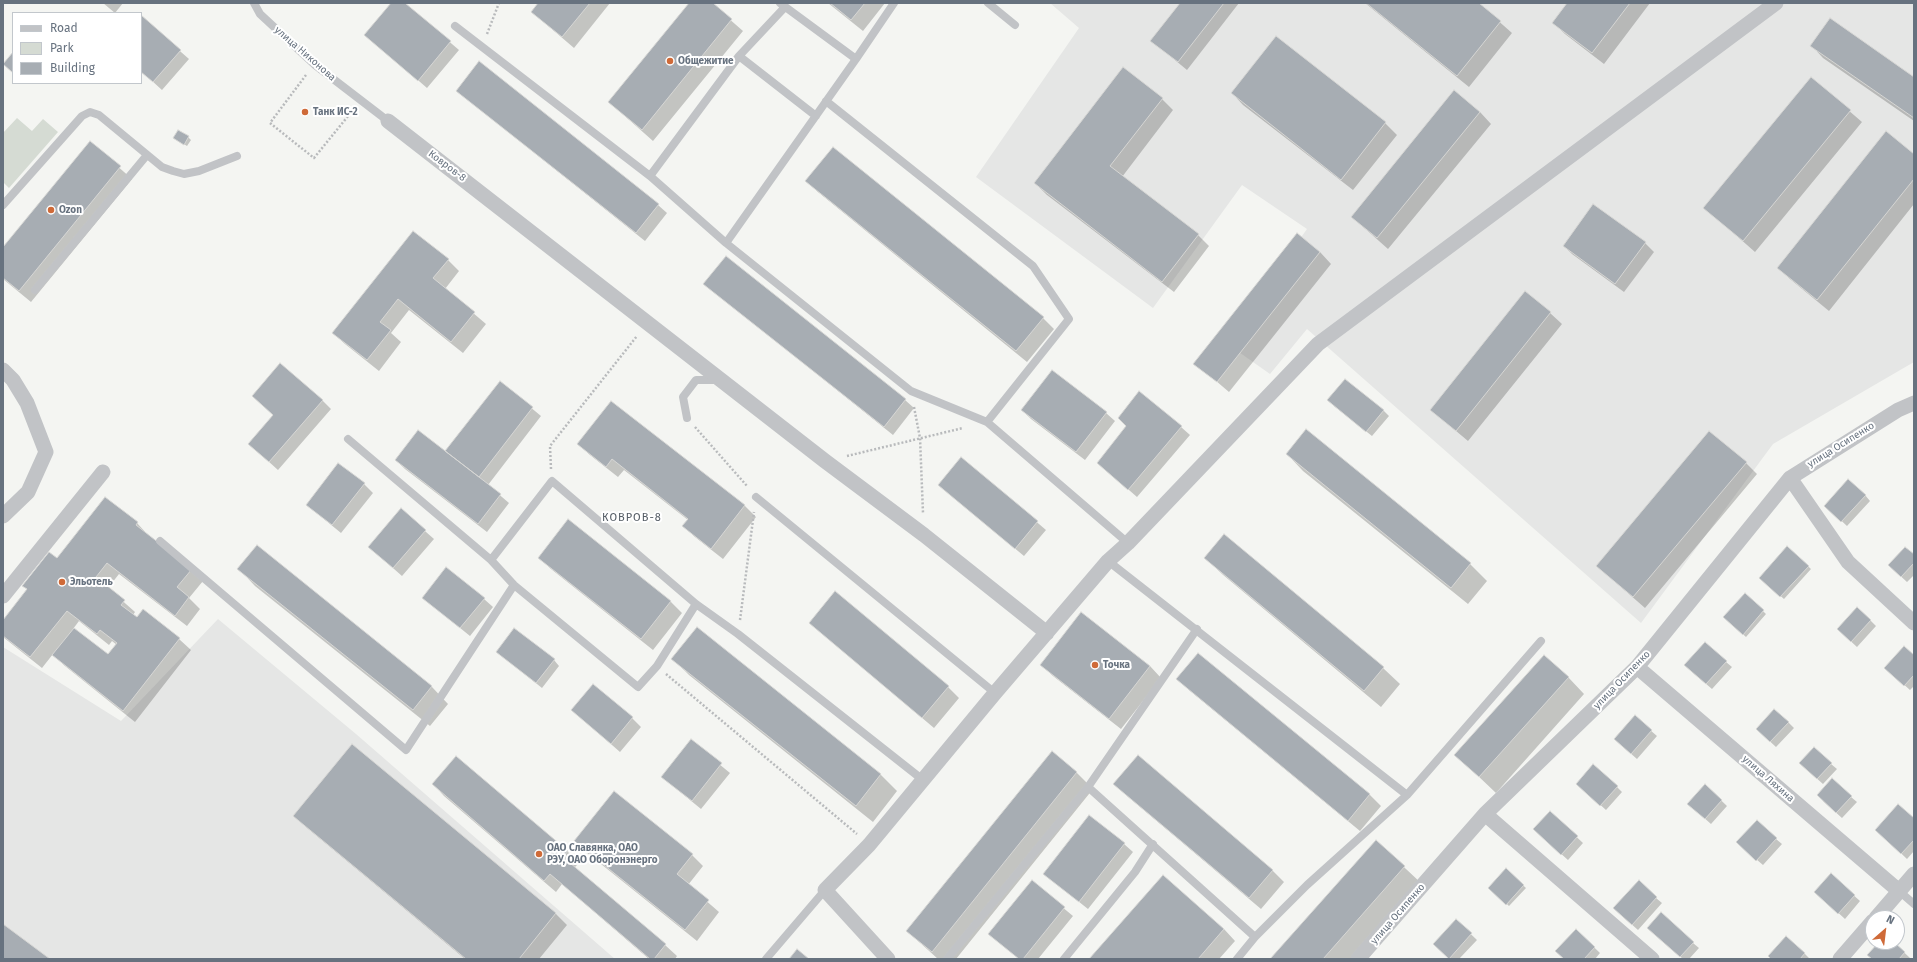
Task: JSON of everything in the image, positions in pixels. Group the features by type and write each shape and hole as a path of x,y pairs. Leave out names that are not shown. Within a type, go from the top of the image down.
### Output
{"street":[{"path":"888,959 825,890 869,845 995,693 1108,561 1128,543 1318,344 1776,3"},
{"name":"Ковров-8","path":"388,120 506,210 825,461 924,535 1047,633"},
{"path":"3,370 27,402 46,452 28,492 3,516"},
{"name":"улица Осипенко","path":"1358,959 1485,814 1637,666 1790,478 1898,410 1914,403"},
{"path":"3,596 103,472"},
{"path":"1790,478 1848,562 1914,623"},
{"name":"улица Ляхина","path":"1637,666 1899,891"},
{"path":"1485,814 1652,959"},
{"path":"1883,910 1914,874"},
{"path":"1840,959 1865,930"}],"lane":[{"name":"улица Никонова","path":"254,3 260,14 315,65 388,120"},
{"path":"726,243 894,3"},
{"path":"988,3 1015,25"},
{"path":"650,176 739,56 782,5 856,58"},
{"path":"455,26 650,176 726,243 911,390 986,422 1128,543"},
{"path":"739,56 816,116"},
{"path":"826,101 1033,266 1069,319 986,422"},
{"path":"3,205 82,116 90,112 99,116 162,167 184,174 199,171 237,156"},
{"path":"35,290 147,155"},
{"path":"687,418 683,397 696,380 721,380"},
{"path":"348,439 491,560 514,585 638,687 657,666 696,604"},
{"path":"491,560 552,481 696,604 738,634 924,780"},
{"path":"756,497 995,693"},
{"path":"160,541 406,750 514,585"},
{"path":"1108,561 1197,629 1407,795"},
{"path":"947,959 1088,787 1197,629"},
{"path":"1237,959 1255,937 1307,885 1407,795 1542,641"},
{"path":"1088,787 1255,937"},
{"path":"1064,959 1135,872 1153,844"},
{"path":"766,959 825,890"},
{"path":"1899,891 1914,904"}],"path":[{"path":"482,48 499,3"},
{"path":"315,65 270,123 314,158 360,100"},
{"path":"552,481 550,446 648,322"},
{"path":"911,390 920,438 924,535"},
{"path":"687,418 756,497 738,634"},
{"path":"825,461 986,422"},
{"path":"657,666 869,845"}],"shaded area":[{"path":"1050,3 1914,3 1914,362 1773,444 1641,623 1307,329 1270,374 1226,343 1307,229 1242,185 1153,308 976,177 1079,28"},
{"path":"218,619 356,734 615,959 3,959 3,647 121,721"}],"green space":[{"path":"17,118 32,131 43,119 58,132 9,188 3,182 3,133"}],"building":[{"path":"391,3 405,3 451,41 418,81 364,35"},
{"path":"538,3 590,3 562,37 531,12"},
{"name":"Общежитие","path":"689,3 713,3 732,19 642,130 608,102"},
{"path":"830,3 865,3 851,20"},
{"path":"1180,3 1224,3 1178,62 1150,41"},
{"path":"1366,3 1479,3 1501,21 1457,76"},
{"path":"1567,3 1630,3 1592,53 1552,23"},
{"path":"142,16 181,50 153,82 142,73"},
{"path":"1830,18 1914,77 1914,118 1810,46"},
{"path":"1276,36 1386,122 1341,180 1231,93"},
{"path":"12,53 12,72 3,64"},
{"path":"479,61 659,204 636,233 456,91"},
{"path":"1123,67 1163,98 1110,166 1199,234 1162,282 1034,183"},
{"path":"1811,77 1851,110 1743,241 1703,208"},
{"path":"1454,90 1480,112 1377,238 1351,217"},
{"path":"178,130 189,136 184,145 173,138"},
{"path":"1886,131 1914,154 1914,179 1817,300 1777,268"},
{"path":"90,141 121,166 19,291 3,278 3,247"},
{"path":"833,147 1044,317 1016,351 805,181"},
{"path":"1593,204 1646,242 1615,284 1563,246"},
{"path":"413,231 449,259 433,278 475,312 451,342 398,299 380,322 391,330 367,360 332,333"},
{"path":"1297,233 1320,252 1217,382 1193,364"},
{"path":"726,256 906,399 884,427 703,284"},
{"path":"1525,291 1551,312 1456,431 1430,410"},
{"path":"280,363 323,400 269,462 248,444 273,415 252,396"},
{"path":"1052,370 1107,412 1076,452 1021,410"},
{"path":"1345,379 1384,410 1366,432 1327,400"},
{"path":"500,381 533,407 479,477 445,451"},
{"path":"1139,391 1182,426 1128,490 1097,463 1126,426 1118,418"},
{"path":"611,401 745,505 711,549 682,526 688,519 612,459 606,467 577,444"},
{"path":"1306,429 1471,563 1451,588 1286,454"},
{"path":"418,430 501,494 478,524 395,460"},
{"path":"1709,431 1747,462 1633,597 1596,566"},
{"path":"961,457 1038,521 1015,549 938,485"},
{"path":"338,463 365,483 332,525 306,505"},
{"path":"1848,479 1866,495 1841,522 1824,506"},
{"path":"105,497 138,522 136,525 192,569 177,587 189,597 175,616 107,563 96,577 125,600 121,605 137,617 143,609 180,638 123,711 52,655 74,628 108,654 117,643 100,630 97,634 67,611 30,657 3,636 3,620 27,589 22,586 49,552 57,558"},
{"path":"401,508 426,530 393,568 368,547"},
{"path":"568,519 671,601 641,639 538,558"},
{"path":"1224,534 1384,667 1364,691 1204,558"},
{"path":"257,545 432,686 413,710 237,569"},
{"path":"1787,546 1809,566 1780,597 1759,578"},
{"path":"1905,547 1914,554 1914,563 1901,577 1888,565"},
{"path":"446,567 485,598 460,628 422,598"},
{"path":"835,591 949,686 922,718 809,623"},
{"path":"1745,593 1764,610 1743,635 1723,617"},
{"path":"1857,607 1871,620 1851,642 1837,629"},
{"name":"Точка","path":"1081,612 1150,666 1109,719 1040,665"},
{"path":"697,627 881,774 856,806 671,659"},
{"path":"514,628 555,659 536,683 496,652"},
{"path":"1705,642 1727,661 1706,684 1684,665"},
{"path":"1904,646 1914,655 1914,675 1904,686 1884,668"},
{"path":"1198,653 1370,794 1348,821 1176,679"},
{"path":"1544,655 1569,677 1479,777 1454,755"},
{"path":"593,684 633,717 611,744 571,710"},
{"path":"1774,709 1789,722 1770,742 1756,729"},
{"path":"1635,715 1652,730 1631,754 1614,739"},
{"path":"691,739 722,763 692,801 661,777"},
{"path":"352,744 556,913 519,959 466,959 293,816"},
{"path":"1814,747 1832,763 1817,779 1799,763"},
{"path":"1052,751 1077,772 932,952 906,931"},
{"path":"1138,755 1273,870 1249,898 1113,784"},
{"name":"ОАО Славянка, ОАО РЭУ, ОАО Оборонэнерго","path":"456,756 568,851 563,857 666,944 654,959 650,959 550,874 544,881 432,784"},
{"path":"1593,764 1618,786 1600,806 1576,784"},
{"path":"1832,778 1852,796 1836,813 1817,795"},
{"path":"1705,784 1722,800 1705,819 1687,804"},
{"path":"614,791 693,854 677,874 709,900 685,930 574,841"},
{"path":"1898,804 1914,818 1914,840 1901,854 1875,830"},
{"path":"1550,811 1578,836 1561,855 1533,829"},
{"path":"1089,815 1125,843 1079,902 1043,874"},
{"path":"1757,820 1777,838 1756,861 1736,842"},
{"path":"1376,840 1405,866 1323,959 1270,959"},
{"path":"1506,868 1524,885 1506,905 1488,888"},
{"path":"1831,873 1855,895 1838,914 1814,892"},
{"path":"1163,875 1224,929 1198,959 1089,959"},
{"path":"1032,880 1065,907 1023,959 1019,959 988,934"},
{"path":"1639,880 1657,897 1632,925 1613,908"},
{"path":"1661,912 1694,942 1680,957 1647,928"},
{"path":"1456,919 1472,933 1449,959 1433,944"},
{"path":"3,924 50,959 3,959"},
{"path":"1576,929 1595,947 1584,959 1564,959 1555,951"},
{"path":"1786,936 1805,953 1800,959 1771,959 1768,956"},
{"path":"797,949 809,959 789,959"},
{"path":"1872,950 1903,950 1905,952 1899,959 1872,959 1867,955"}],"place":[{"name":"Общежитие","path":"670,61"},
{"name":"Танк ИС-2","path":"305,112"},
{"name":"Ozon","path":"51,210"},
{"name":"Эльотель","path":"62,582"},
{"name":"Точка","path":"1095,665"},
{"name":"ОАО Славянка, ОАО РЭУ, ОАО Оборонэнерго","path":"539,854"}],"district":[{"name":"КОВРОВ-8","path":"632,518"}]}
